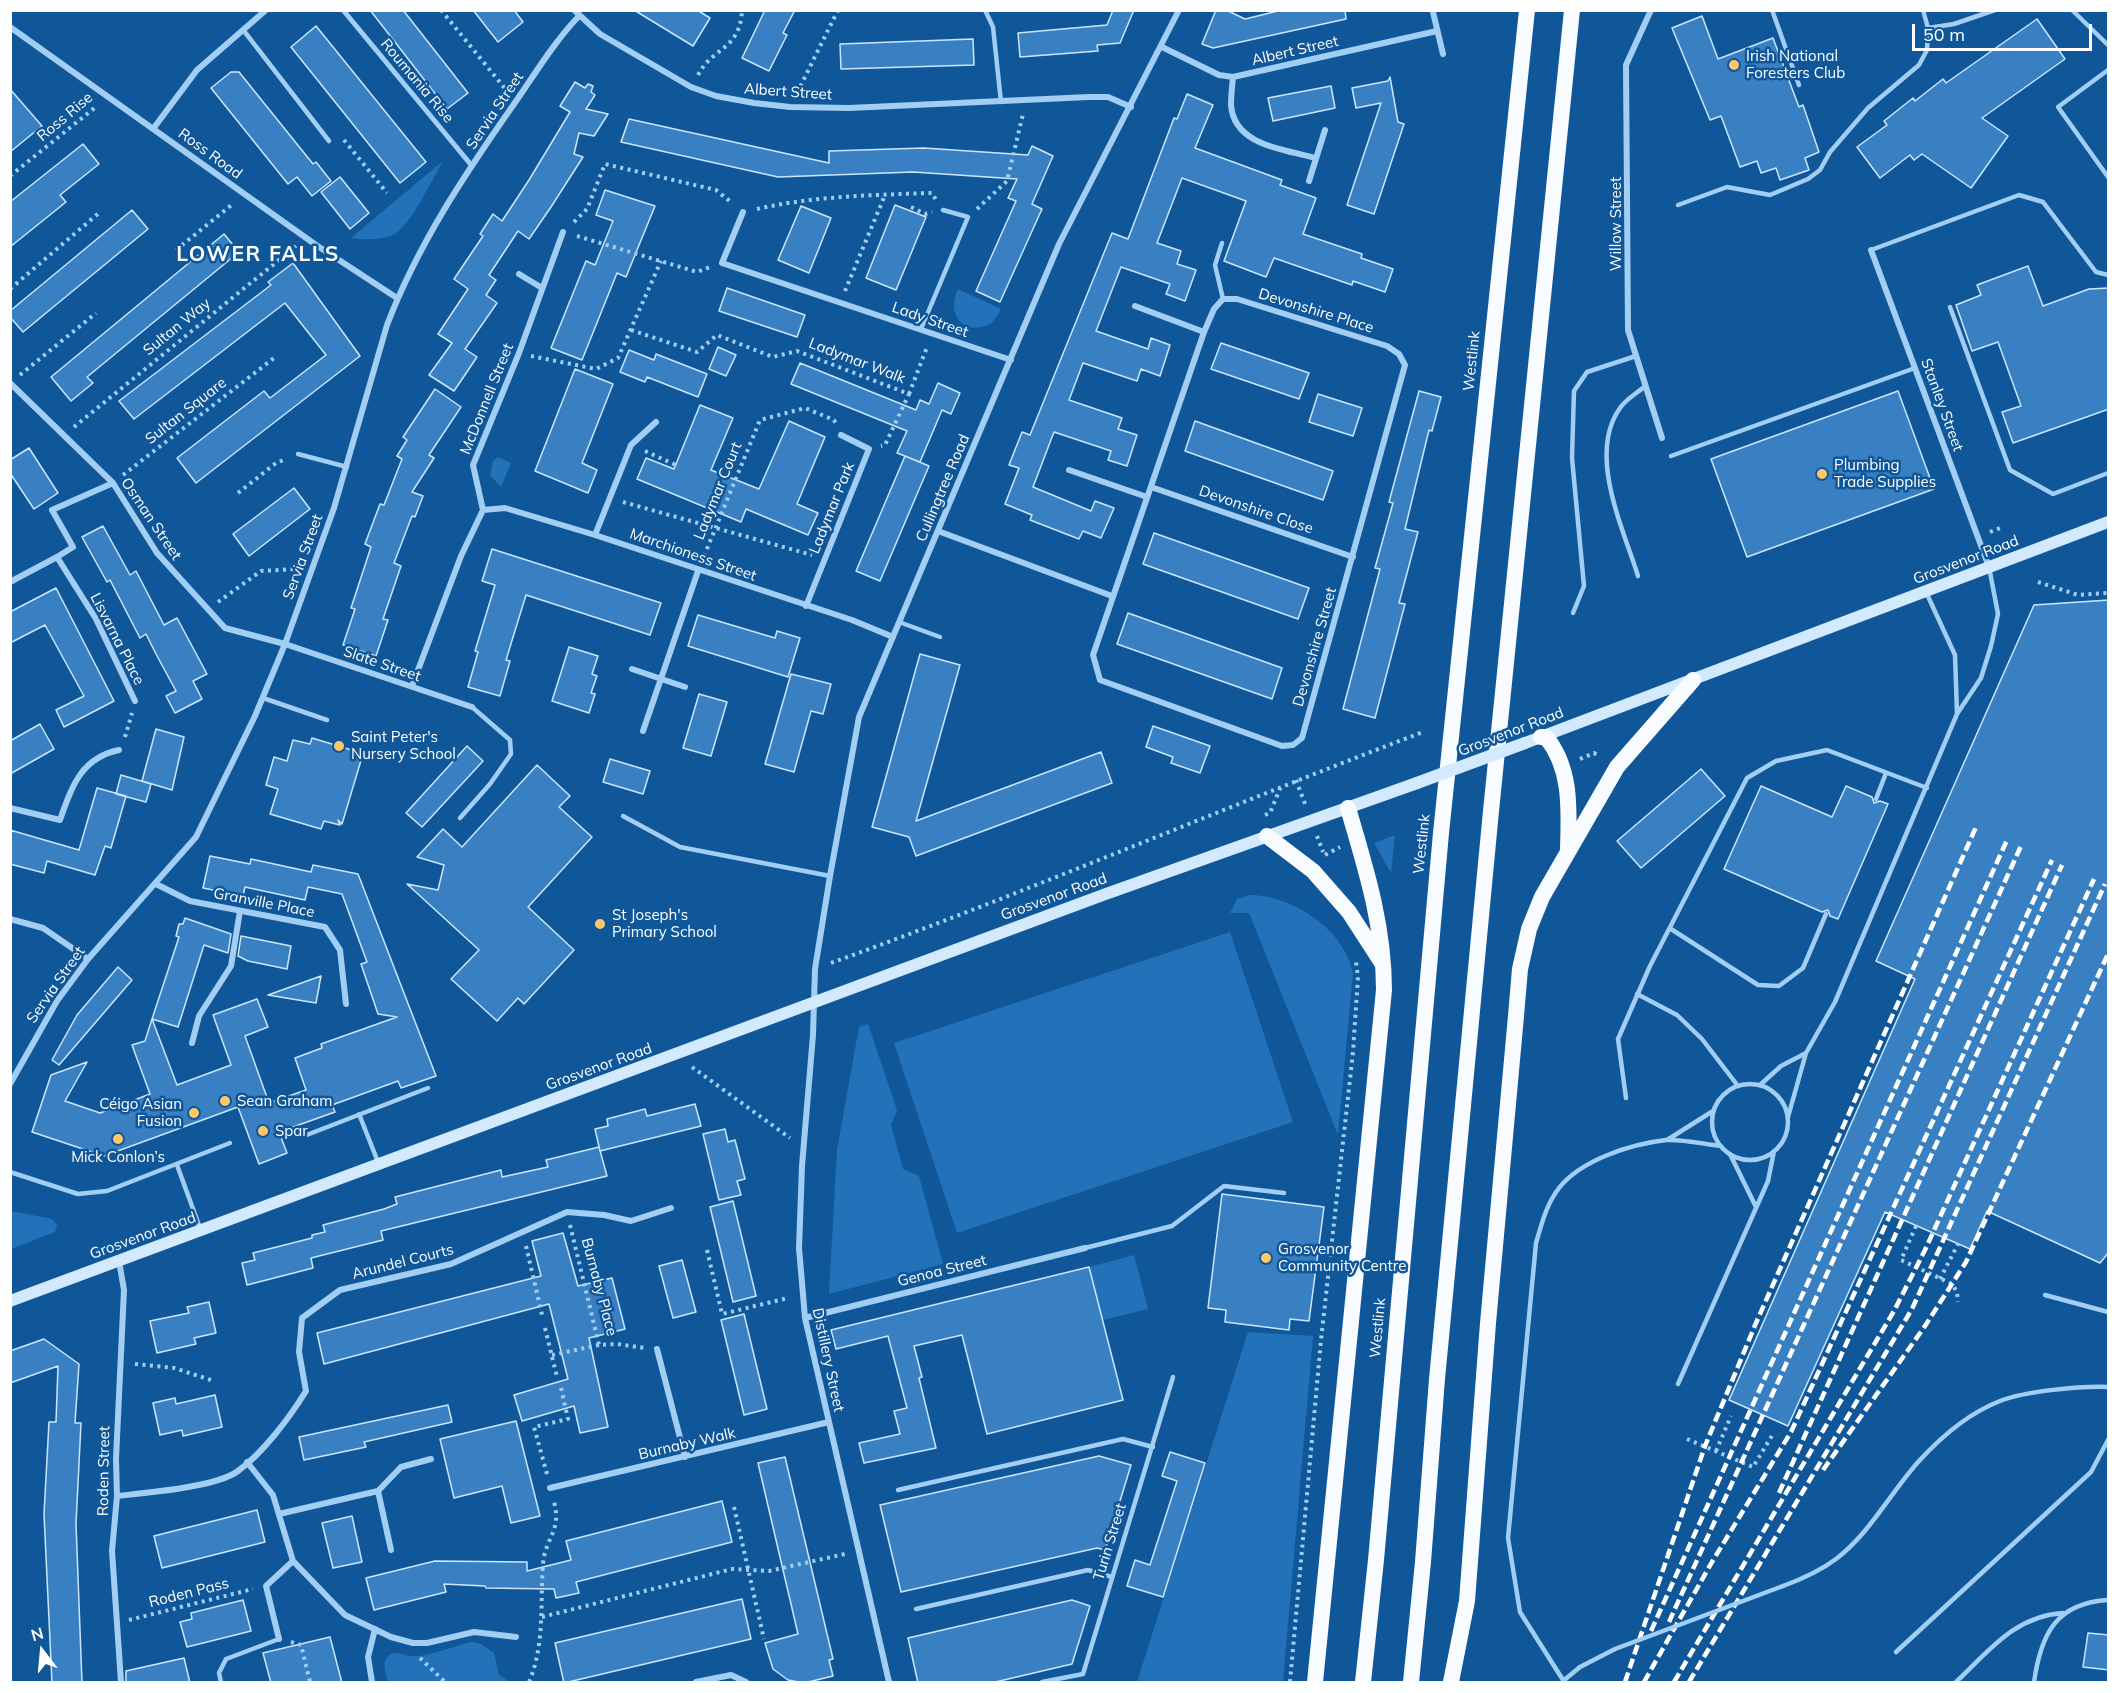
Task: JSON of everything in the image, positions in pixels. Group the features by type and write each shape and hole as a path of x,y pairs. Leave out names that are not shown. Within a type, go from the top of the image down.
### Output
{"highway":[{"name":"Westlink","path":"1363,1683 1441,832 1527,10"},
{"path":"1411,1683 1438,1367 1491,810 1572,10"},
{"path":"1451,1683 1467,1601 1488,1323 1520,969 1529,929 1542,897 1617,767 1693,680"},
{"path":"1533,740 1546,737 1553,745 1563,766 1569,796 1567,852"},
{"path":"1315,1683 1384,966 1381,931 1374,898 1348,808"},
{"path":"1267,836 1313,870 1349,912 1384,966"}],"main road":[{"name":"Grosvenor Road","path":"10,1301 814,1002 1533,740 2109,522"}],"street":[{"path":"153,129 197,70 266,10"},
{"name":"Roumania Rise","path":"343,10 472,166"},
{"name":"Cullingtree Road","path":"814,1002 815,969 859,717 1059,244 1179,10"},
{"name":"Willow Street","path":"1651,10 1626,65 1628,330 1644,387 1662,438"},
{"path":"1433,11 1443,54"},
{"name":"Servia Street","path":"10,1084 51,1010 88,959 196,837 263,698 285,644 347,467 387,325 397,298 432,227 576,13"},
{"name":"Albert Street","path":"576,13 600,34 623,49 691,87 716,96 790,107 1108,97 1131,107"},
{"name":"Ross Road","path":"10,27 306,238 397,298"},
{"name":"Albert Street","path":"1233,77 1437,31"},
{"path":"1162,47 1219,75 1233,77 1231,108 1242,133 1254,140 1316,158"},
{"path":"1309,181 1325,130"},
{"path":"722,263 743,212"},
{"name":"McDonnell Street","path":"483,510 473,465 519,353 563,232"},
{"name":"Stanley Street","path":"1871,250 1989,567"},
{"name":"Lady Street","path":"722,263 1011,360"},
{"path":"519,274 543,288"},
{"path":"938,531 1112,597 1204,332 1214,309 1223,299"},
{"name":"Devonshire Place","path":"1223,299 1237,299 1334,329 1387,346 1399,354"},
{"path":"1135,306 1204,332"},
{"name":"Devonshire Street","path":"1112,597 1094,655 1100,680 1282,747 1293,745 1302,738 1403,380 1406,365 1399,354"},
{"name":"Osman Street","path":"11,383 113,483 157,554 207,611 225,628 285,644"},
{"path":"595,535 631,445 656,422"},
{"name":"Ladymar Park","path":"806,606 869,449 841,435"},
{"path":"1069,470 1147,497"},
{"path":"10,582 73,547 52,510 113,483"},
{"name":"Devonshire Close","path":"1151,486 1353,556"},
{"name":"Marchioness Street","path":"483,510 505,508 595,535 893,637"},
{"path":"412,686 461,556 483,510"},
{"name":"Lisvarna Place","path":"57,557 96,619 135,700"},
{"path":"643,731 698,571"},
{"name":"Slate Street","path":"285,644 472,707"},
{"path":"632,669 685,687"},
{"path":"10,808 60,820 73,783 100,754 119,750"},
{"name":"Granville Place","path":"156,884 190,901 325,927 340,950 346,1004"},
{"path":"192,1043 200,1016 231,966 240,911"},
{"path":"10,919 43,928 88,959"},
{"name":"Distillery Street","path":"814,1002 803,1147 799,1248 805,1318 889,1683"},
{"path":"567,1212 604,1215 632,1221 671,1208"},
{"name":"Arundel Courts","path":"117,1496 188,1487 237,1473 288,1420 306,1391 299,1352 302,1318 340,1290 451,1264 567,1212"},
{"name":"Genoa Street","path":"805,1318 1084,1248"},
{"name":"Roden Street","path":"119,1260 124,1285 119,1362 117,1496 112,1551 121,1683"},
{"path":"657,1349 685,1457"},
{"name":"Burnaby Walk","path":"550,1488 829,1422"},
{"path":"279,1514 378,1491 401,1467 430,1459"},
{"path":"248,1462 273,1495 292,1561 345,1615 413,1643 427,1643 474,1632 516,1637"},
{"path":"378,1491 391,1550"},
{"path":"279,1639 266,1586 292,1561"},
{"path":"372,1683 368,1657 375,1629"},
{"path":"696,1683 731,1675 746,1683"}],"lane":[{"path":"985,10 993,27 1001,102"},
{"path":"1772,10 1799,85"},
{"path":"1678,205 1727,187 1770,195 1808,179 1820,170 1830,152 1868,108 1919,65 1927,50 1928,28 1923,10"},
{"path":"1928,28 1954,24 1995,10"},
{"path":"2072,10 2109,45"},
{"path":"244,31 329,141"},
{"path":"2109,70 2058,107 2109,177"},
{"path":"1871,250 2019,195 2043,202 2096,272 2109,275"},
{"path":"921,329 968,217 943,210"},
{"path":"1222,243 1215,265 1223,299"},
{"path":"1950,307 2010,470 2053,494 2109,473"},
{"path":"1573,613 1584,586 1572,458 1574,391 1587,372 1636,356"},
{"path":"1671,456 1915,368"},
{"path":"1638,576 1606,470 1606,460 1608,432 1620,406 1644,387"},
{"path":"298,454 347,467"},
{"path":"1730,1154 1753,1159 1774,1150 1783,1140 1806,1053 1835,1002 1957,714 1981,678 1998,614 1989,567"},
{"path":"1926,591 1955,655 1957,714"},
{"path":"900,622 940,637"},
{"path":"263,698 327,720"},
{"path":"460,818 490,784 511,754 510,740 472,707"},
{"path":"1626,1098 1618,1039 1637,994 1747,778 1776,761 1827,750 1927,788"},
{"path":"1876,799 1886,773"},
{"path":"623,816 680,847 830,876"},
{"path":"1671,929 1758,985 1779,986 1803,968 1826,914"},
{"path":"1637,994 1677,1015 1702,1039 1738,1086"},
{"path":"1760,1085 1781,1066 1806,1053"},
{"path":"1756,1207 1730,1154 1721,1146 1712,1123 1714,1111 1719,1100 1738,1086 1760,1085 1779,1096 1788,1117"},
{"path":"304,1136 428,1088"},
{"path":"1667,1140 1714,1111"},
{"path":"359,1114 379,1164"},
{"path":"1721,1146 1667,1140 1638,1146 1589,1163 1560,1187 1550,1202 1536,1243 1508,1538 1520,1612 1562,1682 1580,1667 1615,1649 1812,1575 1837,1558 1857,1538 1918,1462 1942,1437 1970,1417 2000,1401 2090,1386 2109,1387"},
{"path":"10,1172 78,1194 107,1191 230,1143"},
{"path":"1678,1384 1768,1181 1774,1150"},
{"path":"177,1165 201,1230"},
{"path":"1084,1248 1172,1226 1224,1186 1284,1193"},
{"path":"2045,1295 2109,1312"},
{"name":"Turin Street","path":"1042,1683 1083,1674 1173,1377"},
{"path":"898,1490 1123,1439 1153,1447"},
{"path":"1896,1652 2091,1472 2109,1440"},
{"path":"916,1609 1088,1570 1112,1577"},
{"path":"1956,1683 2007,1633 2042,1614 2063,1613 2080,1605 2109,1600"},
{"path":"2034,1683 2048,1632 2063,1613"},
{"path":"221,1683 219,1673 226,1659 279,1639"}],"path":[{"path":"441,10 515,102"},
{"path":"691,87 706,60 727,48 741,24 742,10"},
{"path":"790,107 838,10"},
{"name":"Ross Rise","path":"10,176 107,97"},
{"path":"968,217 1007,180 1026,101"},
{"path":"329,141 343,138 387,193"},
{"path":"722,263 698,272 563,232 587,209 605,164 716,190 743,212 792,201 932,193 943,210 925,214 911,207"},
{"path":"176,250 245,194"},
{"path":"841,303 885,195"},
{"path":"10,289 100,212"},
{"name":"Sultan Way","path":"64,435 306,238"},
{"path":"519,353 596,369 618,358 661,261"},
{"path":"11,383 96,313"},
{"name":"Ladymar Walk","path":"631,330 697,352 717,335 772,357 796,351 909,394 885,445 869,449"},
{"path":"909,394 933,333"},
{"name":"Sultan Square","path":"113,483 274,358"},
{"name":"Ladymar Court","path":"698,571 760,420 805,408 834,420 841,435"},
{"path":"631,445 678,466"},
{"path":"238,493 276,463 298,454"},
{"path":"610,498 825,559"},
{"path":"207,611 261,571 312,568"},
{"path":"2038,582 2078,595 2109,593"},
{"name":"Lisvarna Place","path":"119,750 128,732 135,700"},
{"path":"815,969 1116,854 1296,780 1423,732"},
{"path":"1290,1683 1302,1532 1353,1052 1358,977"},
{"path":"674,1054 803,1147"},
{"name":"Burnaby Place","path":"567,1212 599,1345 617,1344 657,1349"},
{"path":"1916,1226 1900,1260 1952,1284 1958,1302"},
{"path":"523,1233 543,1319"},
{"path":"1940,1279 1958,1244"},
{"path":"707,1250 722,1314 803,1294"},
{"path":"545,1328 557,1377"},
{"path":"552,1356 599,1345"},
{"path":"119,1362 174,1368 214,1381"},
{"path":"535,1683 530,1680 542,1617 543,1562 558,1518 534,1427 568,1419 561,1388"},
{"path":"1716,1451 1731,1416"},
{"path":"1687,1439 1754,1467 1773,1434"},
{"path":"734,1507 764,1639"},
{"path":"542,1617 732,1569 769,1571 859,1551"},
{"name":"Roden Pass","path":"117,1624 266,1586"},
{"path":"279,1639 301,1645 310,1683"},
{"path":"413,1643 419,1657 445,1683"}],"shaded area":[{"path":"443,161 421,201 400,230 383,238 351,238"},
{"path":"958,289 1001,309 990,324 972,328 959,321 954,307"},
{"path":"498,457 511,463 501,487 490,475 493,461"},
{"path":"1395,835 1391,873 1374,843"},
{"path":"1250,895 1283,901 1299,908 1328,929 1348,957 1353,973 1338,1135 1249,913 1230,913 1237,899"},
{"path":"1230,932 1293,1122 957,1233 894,1043"},
{"path":"868,1024 897,1110 891,1125 903,1169 919,1176 943,1264 829,1294 837,1150 859,1027"},
{"path":"11,1211 52,1219 57,1225 55,1232 11,1249"},
{"path":"1134,1255 1148,1309 1103,1320 1089,1267"},
{"path":"1248,1332 1313,1336 1283,1682 1137,1682"},
{"path":"472,1642 481,1644 494,1653 499,1675 510,1682 388,1682 384,1665 386,1659 392,1654 425,1655"}],"building":[{"path":"370,10 403,10 468,93 447,109"},
{"path":"473,10 514,10 523,22 498,42"},
{"path":"634,10 697,10 710,18 693,46"},
{"path":"765,10 795,10 783,33 787,35 769,71 742,58"},
{"path":"1113,10 1134,10 1120,43 1097,45 1098,51 1020,57 1018,33 1107,25"},
{"path":"1216,10 1226,10 1245,19 1282,10 1345,10 1346,19 1213,48 1202,44"},
{"path":"1702,16 1718,59 1773,38 1799,107 1803,105 1819,152 1805,158 1809,170 1780,180 1776,168 1761,173 1757,161 1740,167 1721,116 1710,120 1672,28"},
{"path":"2037,19 2065,59 1982,118 2008,136 1971,188 1922,154 1914,160 1910,155 1880,178 1857,147 1887,125 1884,121 1913,98 1915,101 1943,79 1946,83"},
{"path":"316,26 426,162 400,183 291,47"},
{"path":"973,39 974,65 841,69 840,44"},
{"path":"231,72 239,72 313,164 316,162 331,181 312,196 297,177 288,184 211,88"},
{"path":"1390,77 1398,122 1404,124 1374,214 1347,205 1381,103 1356,108 1352,88 1388,81"},
{"path":"575,82 585,88 588,84 593,86 591,92 595,95 586,109 608,114 594,136 579,133 574,154 583,157 529,239 518,231 489,275 496,280 486,295 497,303 465,349 477,357 454,391 429,375 452,343 438,334 468,289 454,279 483,236 480,234 493,214 502,221 529,180 570,112 560,106"},
{"path":"1331,86 1335,108 1273,121 1268,98"},
{"path":"10,89 42,126 10,152"},
{"path":"1187,94 1213,105 1195,148 1282,180 1280,185 1316,198 1303,234 1362,254 1361,258 1393,269 1385,292 1353,281 1352,285 1274,258 1266,277 1224,261 1246,201 1182,178 1157,243 1181,251 1177,264 1196,270 1185,301 1166,294 1170,284 1121,267 1096,331 1148,349 1151,338 1170,345 1160,376 1141,369 1137,381 1083,363 1069,400 1122,418 1118,429 1137,435 1127,466 1108,460 1111,451 1054,432 1033,487 1091,511 1095,501 1114,508 1101,538 1083,531 1079,539 1030,520 1032,515 1005,504 1019,468 1009,465 1022,432 1030,435 1112,233 1128,239 1174,118 1177,119"},
{"path":"629,119 829,163 829,151 924,148 1028,155 1032,146 1053,156 1032,204 1042,209 1000,302 976,291 1016,201 1008,198 1017,179 913,172 778,177 621,142"},
{"path":"83,144 99,164 60,195 66,202 10,247 10,202"},
{"path":"340,177 369,213 350,229 321,192"},
{"path":"605,190 655,206 626,277 617,273 582,360 551,348 586,261 595,265 613,221 596,215"},
{"path":"895,205 926,217 896,290 866,278"},
{"path":"801,206 831,218 809,273 778,260"},
{"path":"132,210 148,229 23,332 10,317 10,311"},
{"path":"224,234 239,252 87,377 93,383 71,401 51,377"},
{"path":"293,263 360,356 196,483 177,458 264,391 270,398 326,355 285,303 134,419 119,401 271,285 268,282"},
{"path":"2028,266 2043,306 2089,289 2109,288 2109,409 2013,443 2002,412 2021,406 1998,342 1972,351 1956,305 1981,295 1977,285"},
{"path":"727,288 805,315 797,337 719,311"},
{"path":"1221,343 1309,373 1299,399 1211,369"},
{"path":"718,347 736,355 726,376 709,369"},
{"path":"629,350 654,360 656,354 707,374 698,397 647,377 645,382 620,372"},
{"path":"800,363 916,410 920,400 929,404 938,383 960,393 951,414 942,410 920,462 897,453 907,431 791,384"},
{"path":"575,369 613,384 582,463 597,470 588,493 535,471"},
{"path":"435,389 461,407 429,455 434,458 412,492 423,496 415,517 412,516 394,563 401,566 383,619 388,620 376,656 343,645 355,609 351,608 371,547 365,544 380,504 384,505 402,459 397,456 407,440 403,437"},
{"path":"1419,391 1441,397 1432,431 1429,430 1405,529 1418,532 1399,603 1405,604 1375,718 1343,709 1380,569 1375,568 1393,503 1389,502"},
{"name":"Plumbing Trade Supplies","path":"1898,391 1934,489 1747,557 1711,459"},
{"path":"1318,394 1362,408 1353,436 1309,422"},
{"path":"700,405 733,418 711,470 759,489 789,421 825,437 797,504 818,513 808,535 746,509 741,522 637,479 646,458 674,469"},
{"path":"1195,421 1333,471 1323,500 1185,451"},
{"path":"29,448 58,493 34,509 10,473 10,460"},
{"path":"905,456 929,466 880,581 856,571"},
{"path":"294,488 310,509 249,556 233,534"},
{"path":"103,526 130,575 136,571 164,625 177,618 207,674 193,681 202,699 175,713 166,696 176,691 146,634 140,638 110,580 107,582 82,537"},
{"path":"1154,533 1309,588 1298,619 1143,564"},
{"path":"492,549 661,603 650,635 526,595 506,660 510,661 500,696 468,687 478,652 475,651 495,585 482,581"},
{"path":"56,588 114,701 64,727 56,710 84,696 45,625 10,643 10,612"},
{"path":"2109,600 2109,1252 2100,1263 1987,1211 1970,1249 1885,1212 1788,1426 1729,1400 1915,979 1876,961 2034,605"},
{"path":"1128,613 1282,668 1272,699 1117,644"},
{"path":"698,615 775,638 777,631 800,638 788,677 688,646"},
{"path":"569,647 598,656 592,674 597,676 591,693 595,694 589,713 552,701"},
{"path":"920,654 960,665 916,821 1101,752 1112,783 916,856 909,837 872,827"},
{"path":"791,674 831,684 823,714 811,711 794,772 765,764"},
{"path":"699,694 727,702 711,756 683,748"},
{"path":"40,724 54,749 10,774 10,741"},
{"path":"1153,726 1210,746 1200,773 1171,763 1173,757 1146,747"},
{"path":"156,729 184,737 172,790 142,781"},
{"path":"312,738 355,751 354,755 362,757 342,824 338,820 340,825 324,821 321,829 270,814 278,789 266,785 274,757 287,761 293,740 310,744"},
{"path":"467,746 483,761 422,827 406,813"},
{"path":"610,759 650,771 643,794 603,782"},
{"path":"537,765 570,796 559,807 592,837 528,907 574,950 524,1004 518,998 497,1021 451,979 479,950 407,884 438,890 444,865 417,857 443,829 462,847"},
{"path":"1701,769 1725,796 1641,868 1617,841"},
{"path":"121,775 151,784 146,802 116,794"},
{"path":"1761,786 1832,817 1846,786 1872,797 1874,803 1880,801 1888,804 1838,919 1830,916 1828,910 1822,912 1724,869"},
{"path":"97,788 126,796 111,848 105,846 95,875 47,861 44,873 10,864 10,830 79,850"},
{"path":"210,856 250,864 251,859 311,872 313,865 358,874 436,1076 401,1088 398,1081 332,1105 335,1112 279,1132 287,1153 259,1164 238,1107 104,1156 32,1132 51,1075 87,1062 65,1101 100,1113 150,1094 132,1045 145,1041 152,1019 177,1085 231,1065 213,1015 257,999 268,1027 245,1036 269,1103 306,1090 295,1058 322,1048 321,1044 397,1017 378,1014 361,964 367,962 342,894 308,887 305,900 245,887 243,896 203,888"},
{"path":"185,918 231,934 228,953 204,945 178,1027 152,1019 179,937 176,936 179,924 183,924"},
{"path":"241,936 291,946 287,969 248,961 238,956"},
{"path":"118,967 132,980 59,1065 52,1060 77,1015"},
{"path":"321,976 316,1003 268,995"},
{"path":"695,1104 701,1126 600,1151 595,1129 608,1126 607,1119 645,1109 647,1116"},
{"path":"725,1129 728,1142 735,1140 745,1179 737,1181 741,1195 719,1200 703,1134"},
{"path":"599,1147 607,1176 381,1231 383,1240 311,1258 313,1268 247,1285 242,1263 255,1260 253,1253 312,1238 312,1235 325,1232 323,1225 397,1204 395,1197 501,1170 502,1177 548,1167 546,1160"},
{"name":"Grosvenor Community Centre","path":"1222,1194 1324,1207 1309,1321 1290,1319 1289,1330 1225,1322 1226,1310 1208,1308"},
{"path":"733,1201 756,1296 733,1302 710,1207"},
{"path":"563,1233 578,1286 612,1278 625,1329 589,1338 608,1427 580,1433 574,1406 522,1421 514,1395 568,1379 549,1304 324,1364 317,1333 541,1276 532,1241"},
{"path":"682,1260 696,1312 673,1318 659,1266"},
{"path":"1089,1267 1123,1400 987,1434 962,1335 914,1346 922,1377 919,1378 936,1448 864,1463 859,1443 900,1434 894,1411 907,1408 888,1336 836,1349 831,1330"},
{"path":"209,1302 216,1333 194,1338 196,1344 157,1353 150,1321 189,1313 187,1307"},
{"path":"744,1314 767,1409 744,1415 721,1320"},
{"path":"44,1339 79,1364 75,1423 81,1423 76,1524 82,1683 52,1683 44,1514 49,1422 56,1422 58,1366 10,1383 10,1351"},
{"path":"215,1395 222,1427 183,1436 182,1430 160,1435 153,1403 175,1398 176,1404"},
{"path":"448,1405 452,1422 364,1442 366,1447 304,1460 299,1437"},
{"path":"516,1421 540,1516 511,1523 502,1486 454,1498 440,1439"},
{"path":"1170,1452 1205,1463 1163,1597 1127,1586 1135,1560 1150,1565 1177,1481 1162,1476"},
{"path":"1099,1456 1131,1465 1105,1550 1097,1548 901,1592 880,1505"},
{"path":"785,1457 833,1659 829,1660 833,1676 804,1683 788,1680 773,1669 765,1643 798,1634 758,1463"},
{"path":"722,1501 732,1542 576,1582 579,1593 556,1598 554,1589 486,1588 485,1586 444,1584 446,1592 374,1610 366,1578 435,1561 527,1562 527,1571 571,1560 566,1541"},
{"path":"257,1510 265,1542 162,1568 154,1536"},
{"path":"352,1516 362,1562 333,1568 322,1523"},
{"path":"742,1599 751,1639 564,1683 555,1643"},
{"path":"243,1600 251,1631 187,1647 180,1622 192,1619 191,1613"},
{"path":"1072,1600 1090,1606 1072,1664 991,1683 918,1683 908,1638"},
{"path":"2088,1633 2109,1635 2109,1670 2083,1667"},
{"path":"330,1637 342,1683 271,1683 263,1653"},
{"path":"184,1658 190,1683 126,1683 126,1671"}],"railway":[{"path":"1625,1682 1705,1446 1756,1323 1976,827"},
{"path":"1651,1631 2007,840"},
{"path":"1669,1622 2021,846"},
{"path":"1644,1682 1712,1562 1791,1432 2052,860"},
{"path":"1779,1493 2062,865"},
{"path":"1674,1682 1894,1311 1925,1250 2094,879"},
{"path":"1689,1682 1912,1309 2105,884"},
{"path":"1823,1470 1925,1326 1966,1262 2108,954"}],"place":[{"name":"Irish National Foresters Club","path":"1734,65"},
{"name":"Plumbing Trade Supplies","path":"1822,474"},
{"name":"Saint Peter's Nursery School","path":"339,746"},
{"name":"St Joseph's Primary School","path":"600,924"},
{"name":"Sean Graham","path":"225,1101"},
{"name":"Céigo Asian Fusion","path":"194,1113"},
{"name":"Spar","path":"263,1131"},
{"name":"Mick Conlon’s","path":"118,1139"},
{"name":"Grosvenor Community Centre","path":"1266,1258"}],"district":[{"name":"LOWER FALLS","path":"258,255"}]}
